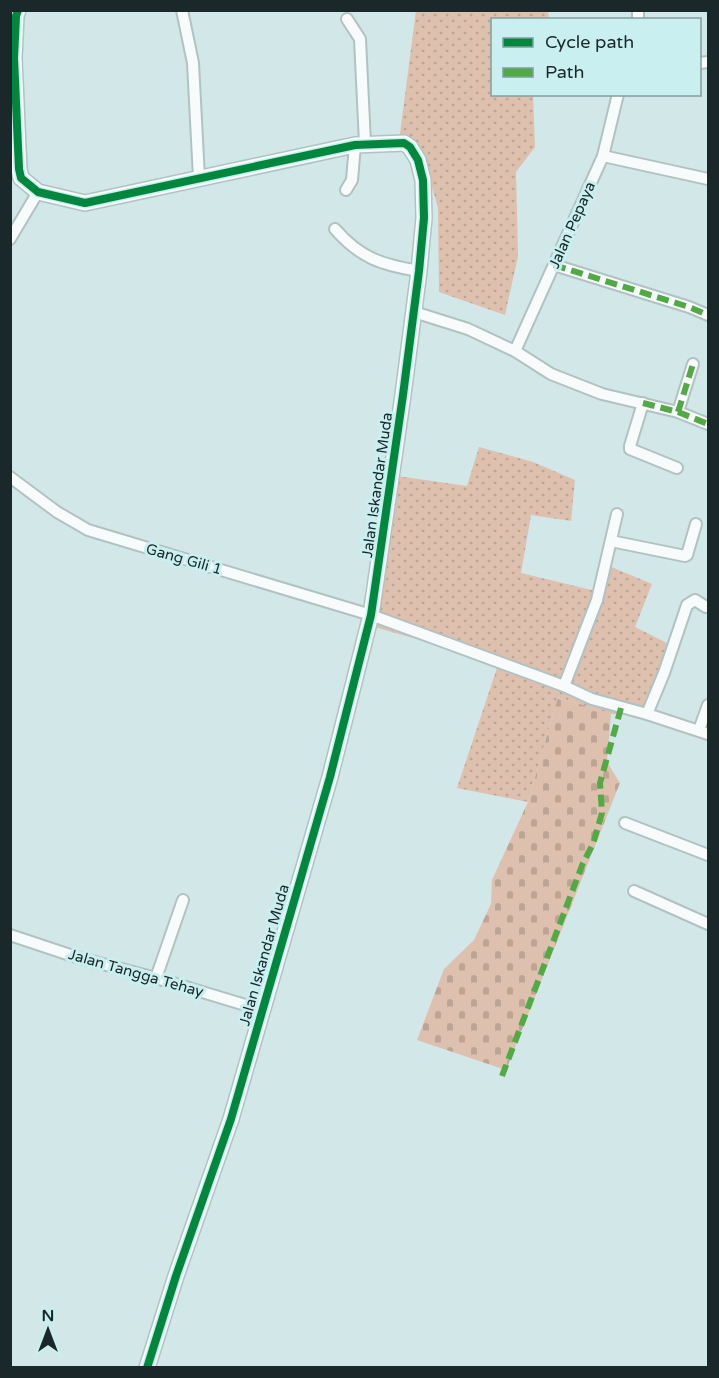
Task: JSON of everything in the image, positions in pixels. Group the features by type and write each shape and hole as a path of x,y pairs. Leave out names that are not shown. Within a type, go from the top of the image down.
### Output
{"street":[{"name":"Jalan Iskandar Muda","path":"18,10 14,58 19,169 16,177 38,192 85,203 360,144 404,143 410,147 418,160 423,180 424,218 419,271 402,407 371,615 330,777 231,1119 176,1276 147,1368"},
{"path":"182,10 193,63 199,178"},
{"path":"346,190 352,180 360,144 360,39 347,19"},
{"name":"Jalan Pepaya","path":"515,351 603,156 618,96"},
{"path":"603,156 708,179"},
{"path":"10,238 38,192"},
{"path":"336,230 346,242 370,259 419,271"},
{"path":"554,265 708,315"},
{"path":"414,312 468,329 515,351 551,374 602,394 678,412 708,424"},
{"path":"678,412 693,364"},
{"path":"643,403 630,449 677,468"},
{"name":"Gang Gili 1","path":"10,477 57,512 88,531 371,615 564,686 592,699 704,732"},
{"path":"564,686 597,600 617,514"},
{"path":"611,541 685,556 696,524"},
{"path":"646,714 664,673 687,605 696,600 706,607"},
{"path":"704,732 708,705"},
{"path":"625,823 708,855"},
{"path":"634,891 708,924"},
{"path":"156,978 183,900"},
{"name":"Jalan Tangga Tehay","path":"10,935 76,957 262,1010"}],"green space":[{"path":"416,11 548,11 549,18 491,18 491,96 533,96 535,147 516,172 518,256 505,315 439,292 438,208 429,176 399,141"},
{"path":"479,447 533,462 575,480 571,521 531,515 521,573 600,592 609,566 652,584 635,627 669,644 641,714 611,714 558,697 528,802 457,788 499,662 374,627 390,475 467,486"},
{"path":"558,697 611,714 607,762 620,783 506,1070 417,1040 444,969 474,940 491,904 492,880 528,802"}],"marked path":[{"path":"554,265 708,315"},
{"path":"678,412 693,364"},
{"path":"643,403 678,412 708,424"},
{"path":"502,1076 583,863 593,844 602,813 600,783 621,708"}],"cycle path":[{"path":"18,10 14,58 19,169 21,178 38,192 85,203 355,145 404,143 410,147 418,160 423,180 424,218 419,271 371,615 330,777 231,1119 176,1276 147,1368"}]}
